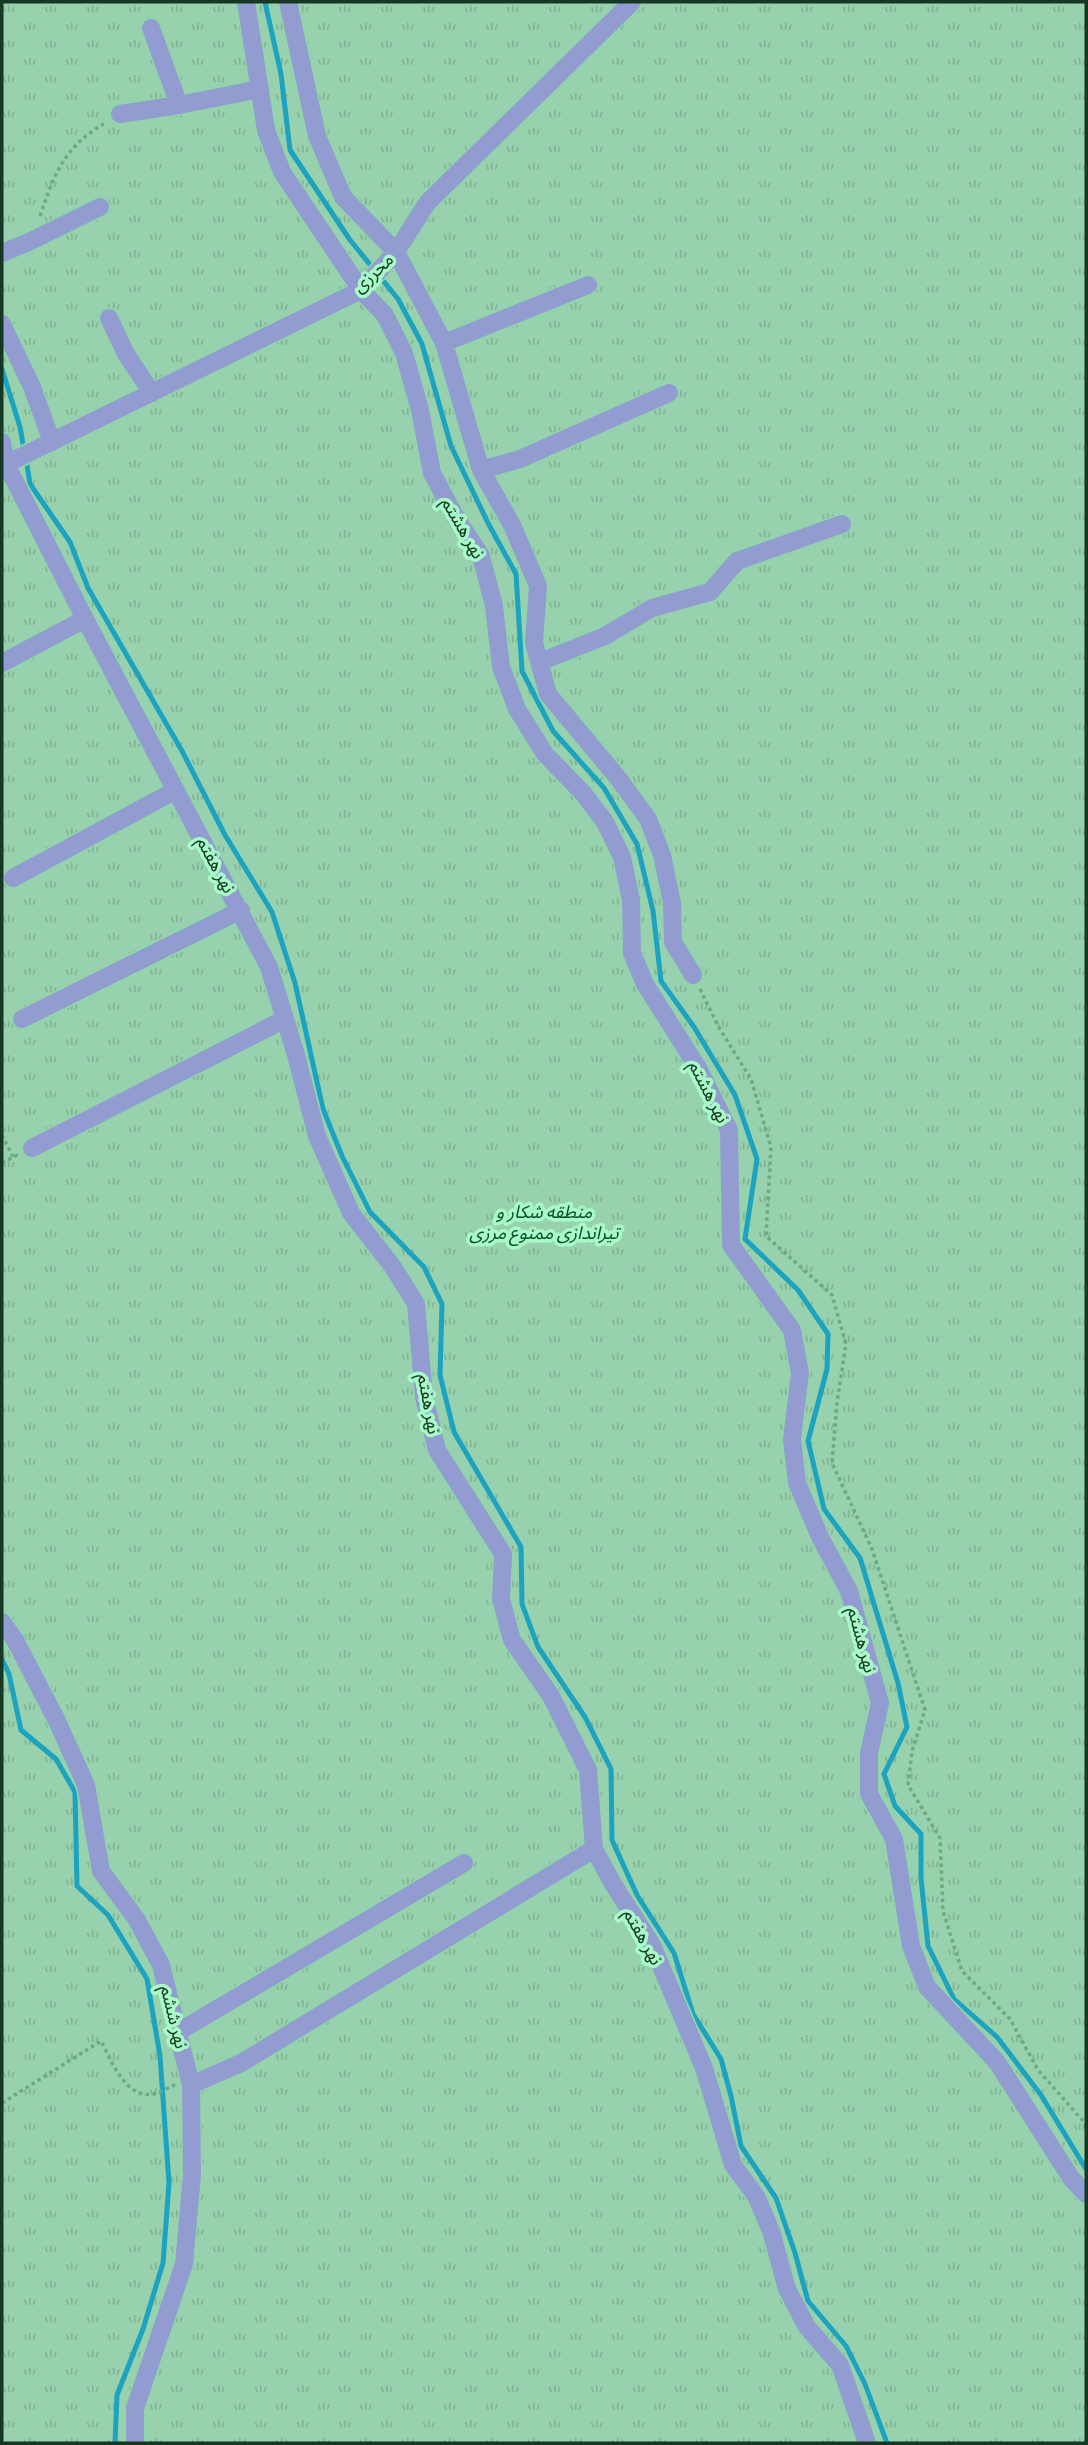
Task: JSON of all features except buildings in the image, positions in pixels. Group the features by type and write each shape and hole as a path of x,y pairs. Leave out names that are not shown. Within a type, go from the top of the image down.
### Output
{"street":[{"name":"نهر هشتم","path":"246,2 266,130 282,172 365,285 385,315 404,353 420,410 432,473 456,519 481,556 494,606 501,667 517,709 545,754 583,793 605,822 622,857 631,900 632,953 645,984 698,1068 729,1130 730,1245 792,1330 800,1373 792,1439 797,1483 820,1536 849,1591 880,1703 869,1754 869,1794 894,1839 911,1946 928,1987 997,2063 1071,2178 1086,2194"},
{"path":"288,2 317,136 322,148 343,197 391,258 444,343 481,470 512,525 538,586 534,643 548,694 618,778 648,819 662,855 672,903 673,942 693,975"},
{"name":"محرزی","path":"7,463 365,285 391,258 427,203 632,2"},
{"path":"151,28 179,105"},
{"path":"120,114 260,89"},
{"path":"2,253 31,242 100,207"},
{"path":"444,343 588,285"},
{"path":"109,318 126,354 152,393"},
{"path":"2,324 32,387 52,442"},
{"path":"481,470 520,459 669,393"},
{"name":"نهر هفتم","path":"2,442 7,463 85,619 269,967 317,1136 351,1213 393,1267 416,1304 424,1397 437,1450 503,1554 501,1599 512,1640 551,1696 588,1770 594,1849 613,1885 652,1945 704,2068 733,2165 757,2196 771,2231 787,2289 807,2327 840,2365 867,2443"},
{"path":"540,662 605,636 652,608 710,592 737,561 842,524"},
{"path":"2,663 85,619"},
{"path":"13,878 176,790"},
{"path":"22,1019 240,910"},
{"path":"32,1149 285,1019"},
{"name":"نهر ششم","path":"2,1622 15,1640 57,1721 86,1785 101,1871 137,1920 161,1965 178,2032 192,2175 184,2264 135,2408 135,2443"},
{"path":"184,2085 241,2063 594,1849"},
{"path":"178,2032 464,1863"}],"path":[{"path":"31,242 56,172 77,141 120,114"},
{"path":"693,975 718,1026 751,1079 771,1147 765,1236 832,1295 846,1344 832,1463 872,1549 925,1710 912,1751 908,1785 940,1838 943,1911 962,1971 1010,2019 1038,2070 1084,2122 1086,2129"},
{"path":"2,1135 13,1157"},
{"path":"2,2103 101,2041 118,2073 131,2089 153,2094 184,2085"}],"green space":[{"name":"منطقه شکار و تیراندازی ممنوع مرزی","path":"2,2 1086,2 1086,2443 2,2443"}],"waterway":[{"path":"265,2 281,74 290,150 350,240 398,299 422,344 451,446 516,574 522,671 553,731 604,788 637,844 653,911 661,981 694,1027 735,1095 757,1159 745,1239 798,1290 828,1334 827,1369 808,1441 824,1509 860,1558 898,1683 907,1727 884,1774 895,1806 921,1834 921,1878 928,1946 954,1999 997,2037 1041,2095 1086,2169"},
{"path":"2,369 20,427 24,450"},
{"path":"26,459 30,484 70,542 88,588 182,751 225,835 272,912 295,983 323,1109 342,1156 370,1212 424,1267 442,1304 440,1375 454,1432 521,1547 522,1604 538,1647 585,1717 611,1769 612,1840 637,1895 674,1953 693,2014 721,2059 741,2146 776,2198 808,2301 846,2346 865,2384 887,2443"},
{"path":"2,1659 9,1674 21,1730 56,1759 75,1792 77,1886 108,1915 147,1979 160,2056 169,2183 163,2263 143,2329 117,2395 115,2443"}]}
